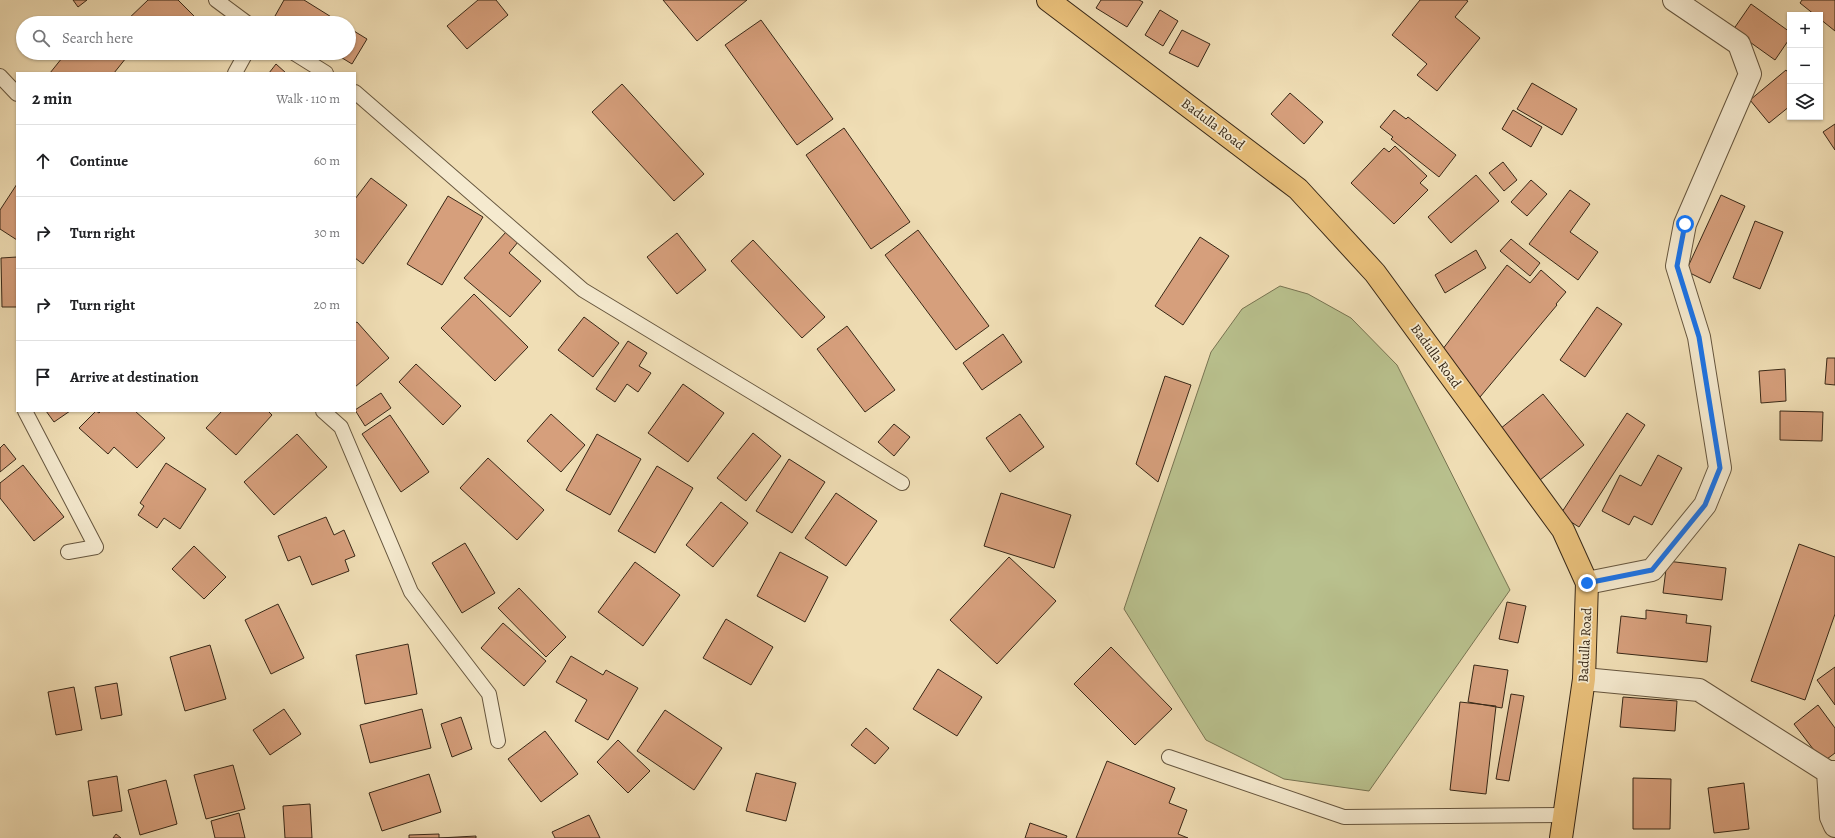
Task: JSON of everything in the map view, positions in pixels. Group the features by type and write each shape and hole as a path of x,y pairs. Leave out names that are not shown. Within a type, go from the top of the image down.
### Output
{"highway":[{"name":"Badulla Road","path":"1048,0 1298,189 1375,273 1563,530 1587,583 1584,679 1561,838"}],"street":[{"path":"1587,583 1652,570 1705,505 1720,468 1699,337 1677,266 1685,224 1750,74 1739,44 1674,0"},
{"path":"1584,679 1699,690 1832,772 1831,817 1835,826"}],"lane":[{"path":"216,0 238,16"},
{"path":"236,72 242,60"},
{"path":"305,60 324,72"},
{"path":"0,76 16,93"},
{"path":"356,93 583,290 902,483"},
{"path":"26,412 96,547 68,552"},
{"path":"324,412 341,427 411,592 489,694 498,741"},
{"path":"1169,757 1344,817 1564,815"}],"green space":[{"path":"1280,286 1308,294 1351,318 1397,365 1510,590 1369,791 1284,779 1206,740 1124,609 1211,352 1242,309"}],"building":[{"path":"73,0 87,0 78,7"},
{"path":"148,0 178,0 194,16 131,16"},
{"path":"284,0 304,0 330,16 275,16"},
{"path":"478,0 496,0 508,15 467,49 447,26"},
{"path":"663,0 747,0 697,41"},
{"path":"1101,0 1139,0 1143,2 1127,27 1096,8"},
{"path":"1420,0 1468,1 1455,17 1480,38 1437,91 1417,75 1427,64 1392,35"},
{"path":"1802,0 1835,0 1835,31 1823,21 1823,12 1811,12 1800,3"},
{"path":"1751,4 1787,30 1787,42 1775,60 1733,30"},
{"path":"1160,10 1178,21 1163,46 1145,35"},
{"path":"761,20 833,119 797,145 725,45"},
{"path":"1182,30 1210,44 1198,67 1169,53"},
{"path":"356,32 367,39 356,57"},
{"path":"60,60 124,60 115,72 51,72"},
{"path":"345,60 354,60 352,64"},
{"path":"276,64 285,72 270,72"},
{"path":"1786,70 1787,108 1769,123 1750,100"},
{"path":"1532,83 1577,109 1562,135 1517,109"},
{"path":"622,84 704,174 674,201 592,112"},
{"path":"1290,93 1323,122 1304,144 1271,114"},
{"path":"1394,110 1406,119 1408,117 1456,155 1439,177 1391,139 1393,137 1380,127"},
{"path":"1513,110 1542,127 1531,147 1502,129"},
{"path":"1835,124 1835,150 1823,132"},
{"path":"844,128 910,222 871,249 806,155"},
{"path":"1395,146 1427,176 1420,183 1428,190 1394,224 1351,183 1384,148 1389,152"},
{"path":"1503,162 1517,180 1504,191 1489,173"},
{"path":"1476,175 1499,201 1451,243 1428,217"},
{"path":"371,178 407,205 363,264 356,259 356,198"},
{"path":"1531,180 1547,194 1527,216 1511,202"},
{"path":"16,186 16,239 0,229 0,210"},
{"path":"1570,190 1590,204 1570,232 1598,252 1578,280 1529,244"},
{"path":"1721,195 1745,206 1710,283 1686,271"},
{"path":"448,196 483,217 442,285 407,264"},
{"path":"1755,221 1783,232 1760,289 1733,278"},
{"path":"918,230 989,326 956,350 885,255"},
{"path":"506,232 518,242 509,253 541,281 510,317 464,278"},
{"path":"677,233 706,270 677,294 647,257"},
{"path":"1200,237 1229,256 1183,325 1155,306"},
{"path":"1511,239 1540,263 1530,276 1500,251"},
{"path":"753,240 825,317 802,338 731,261"},
{"path":"1476,250 1486,268 1445,293 1435,275"},
{"path":"16,257 16,307 2,307 1,258"},
{"path":"1507,265 1530,283 1541,270 1566,292 1556,304 1557,305 1475,403 1439,354"},
{"path":"474,294 528,347 495,381 441,328"},
{"path":"1597,307 1622,324 1585,377 1560,360"},
{"path":"584,317 619,343 593,377 558,350"},
{"path":"356,322 389,358 356,386"},
{"path":"847,326 895,390 865,412 817,349"},
{"path":"1003,334 1022,362 982,390 963,363"},
{"path":"628,341 647,353 639,366 651,373 638,392 627,384 615,402 596,389"},
{"path":"1827,358 1835,358 1835,385 1825,384"},
{"path":"416,364 461,406 443,425 399,382"},
{"path":"1785,369 1786,401 1761,403 1759,371"},
{"path":"1165,376 1191,385 1158,482 1136,464"},
{"path":"683,384 724,413 688,462 648,433"},
{"path":"381,393 391,408 365,426 356,409"},
{"path":"1543,394 1584,445 1540,480 1500,429"},
{"path":"1780,411 1823,412 1822,441 1780,440"},
{"path":"47,412 69,412 54,422"},
{"path":"95,412 136,412 165,438 137,468 114,447 108,454 79,428"},
{"path":"221,412 269,412 272,415 236,455 206,428"},
{"path":"1627,413 1645,425 1579,527 1560,515"},
{"path":"551,414 585,445 561,472 527,441"},
{"path":"1020,414 1044,447 1010,472 986,438"},
{"path":"390,415 429,472 401,492 362,434"},
{"path":"894,424 910,437 894,456 878,442"},
{"path":"753,433 781,456 746,501 717,478"},
{"path":"297,434 327,467 274,515 244,482"},
{"path":"597,434 641,459 610,515 566,490"},
{"path":"4,444 16,459 0,472 0,448"},
{"path":"1658,455 1682,468 1652,525 1634,516 1629,525 1602,511 1620,475 1641,486"},
{"path":"488,458 544,510 517,540 460,488"},
{"path":"789,459 825,482 792,533 756,511"},
{"path":"166,463 206,489 180,529 164,518 157,528 138,515 144,506 140,503"},
{"path":"23,465 64,517 34,541 0,498 0,483"},
{"path":"657,466 693,488 655,553 618,531"},
{"path":"836,493 877,521 846,566 805,538"},
{"path":"1001,493 1071,515 1054,568 984,546"},
{"path":"721,502 748,523 713,567 686,545"},
{"path":"326,517 334,535 344,530 355,556 345,560 349,571 312,585 300,556 288,561 278,536"},
{"path":"465,543 495,593 462,613 432,563"},
{"path":"1799,544 1835,557 1835,614 1805,700 1751,681"},
{"path":"194,546 226,577 204,599 172,569"},
{"path":"780,552 828,577 805,622 757,596"},
{"path":"1009,557 1056,601 997,664 950,620"},
{"path":"1667,561 1726,568 1722,600 1663,593"},
{"path":"635,562 680,595 643,646 598,612"},
{"path":"519,588 566,637 546,657 498,608"},
{"path":"1507,602 1526,606 1518,643 1499,639"},
{"path":"278,604 304,658 271,674 245,620"},
{"path":"1646,610 1687,615 1686,623 1711,626 1707,662 1617,653 1621,616 1646,619"},
{"path":"726,619 773,647 751,685 703,658"},
{"path":"503,623 546,661 524,686 481,648"},
{"path":"408,644 417,694 365,704 356,655"},
{"path":"210,645 226,699 185,711 170,657"},
{"path":"1111,647 1172,709 1135,745 1074,684"},
{"path":"571,656 603,675 606,670 638,688 608,740 575,721 587,700 556,682"},
{"path":"1474,665 1508,670 1502,708 1468,702"},
{"path":"1835,667 1835,705 1817,680"},
{"path":"938,669 982,697 957,736 913,709"},
{"path":"117,683 122,715 101,719 95,687"},
{"path":"74,687 82,730 56,735 48,692"},
{"path":"1511,694 1524,696 1509,781 1496,779"},
{"path":"1623,697 1677,701 1675,731 1620,727"},
{"path":"1460,702 1496,706 1486,794 1450,790"},
{"path":"1818,705 1835,728 1835,753 1823,762 1794,724"},
{"path":"284,709 301,734 270,755 253,730"},
{"path":"422,709 431,748 370,763 360,725"},
{"path":"665,710 722,748 694,790 637,751"},
{"path":"461,717 472,749 452,757 441,724"},
{"path":"866,728 889,748 875,764 851,745"},
{"path":"545,731 578,774 541,802 508,759"},
{"path":"618,740 650,771 628,793 597,762"},
{"path":"1107,761 1175,788 1169,803 1187,810 1178,834 1188,838 1076,838"},
{"path":"233,765 245,809 206,819 194,775"},
{"path":"756,773 796,783 786,821 746,811"},
{"path":"429,774 441,812 382,831 369,793"},
{"path":"117,776 122,811 93,816 88,781"},
{"path":"1633,778 1671,779 1670,829 1633,829"},
{"path":"166,780 177,824 140,835 128,790"},
{"path":"1744,783 1749,829 1714,833 1708,788"},
{"path":"310,804 312,838 285,838 283,806"},
{"path":"239,813 245,838 215,838 211,821"},
{"path":"589,815 600,838 555,838 552,832"},
{"path":"1030,823 1067,836 1066,838 1025,838"},
{"path":"116,834 121,838 113,838"},
{"path":"439,834 439,838 409,838 409,835"},
{"path":"476,836 476,838 439,838"}],"route":[{"path":"1587,583 1652,570 1705,505 1720,468 1699,337 1677,266 1685,224"}]}
